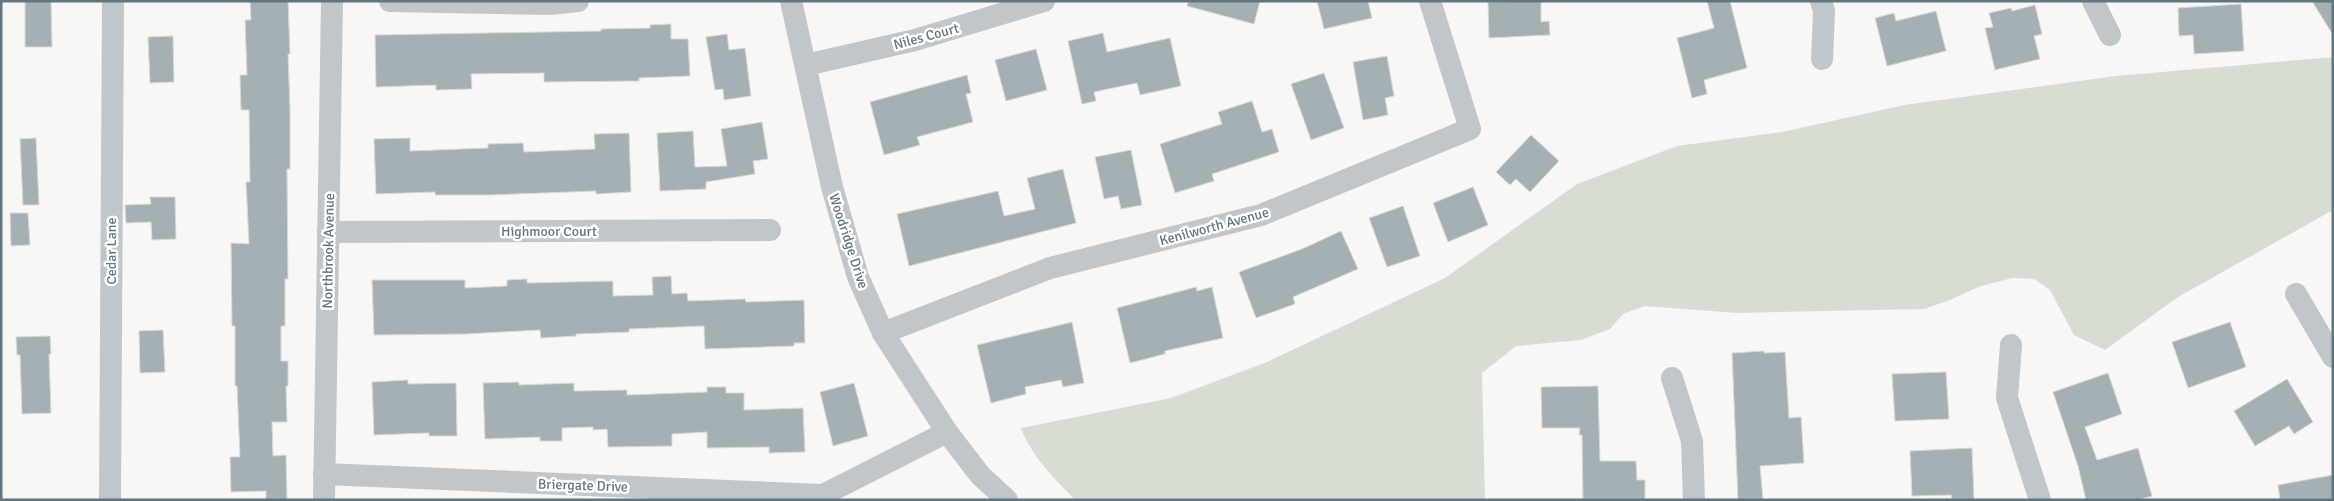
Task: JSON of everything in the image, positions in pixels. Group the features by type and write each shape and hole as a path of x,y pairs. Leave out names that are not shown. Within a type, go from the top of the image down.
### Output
{"street":[{"name":"Cedar Lane","path":"110,500 113,1"},
{"name":"Northbrook Avenue","path":"324,500 332,1"},
{"path":"390,1 549,4 578,1"},
{"name":"Woodridge Drive","path":"791,1 832,187 855,268 884,333 947,432 980,475 1007,500"},
{"name":"Niles Court","path":"806,65 915,40 1044,1"},
{"name":"Kenilworth Avenue","path":"884,333 1050,268 1261,215 1470,129 1430,1"},
{"path":"1821,1 1824,11 1822,59"},
{"path":"2093,1 2110,35"},
{"name":"Highmoor Court","path":"328,232 770,230"},
{"path":"2296,294 2333,357"},
{"path":"2011,345 2007,398 2040,500"},
{"path":"1672,378 1692,441 1694,500"},
{"name":"Briergate Drive","path":"324,474 592,493 823,495 947,432"}],"shaded area":[{"path":"2333,57 2333,210 2178,297 2105,350 2074,335 2050,290 2034,279 2012,278 1978,287 1924,309 1737,313 1645,306 1623,314 1610,329 1581,340 1516,346 1482,373 1485,500 1075,500 1037,458 1021,428 1171,398 1267,362 1445,278 1577,184 1677,146 1782,132 1904,105 2116,76"}],"building":[{"path":"25,1 51,1 52,47 25,47"},
{"path":"250,1 288,1 290,169 287,169 288,279 285,279 285,326 281,326 281,361 288,361 288,386 286,386 287,422 272,422 273,456 286,455 287,500 266,500 266,491 231,492 230,457 240,457 237,386 235,386 235,326 232,326 231,243 249,244 246,182 250,182 249,110 241,110 240,75 247,75 245,20 251,20"},
{"path":"1188,1 1260,1 1254,24 1187,6"},
{"path":"1317,1 1368,1 1372,18 1324,29"},
{"path":"1541,1 1541,22 1549,21 1550,35 1489,38 1488,2"},
{"path":"1707,1 1730,1 1747,68 1704,80 1707,94 1692,98 1677,38 1714,28"},
{"path":"2312,1 2333,1 2333,35"},
{"path":"2241,4 2244,51 2194,54 2193,35 2179,36 2178,8"},
{"path":"2035,5 2042,34 2034,36 2040,59 1995,70 1985,28 1993,27 1989,13 2011,8 2012,11"},
{"path":"1936,11 1946,51 1887,66 1875,18 1894,13 1896,21"},
{"path":"671,24 671,39 688,39 690,76 639,78 639,81 544,82 544,73 471,74 472,89 436,90 436,85 376,87 375,35 601,31 601,29 650,28 650,25"},
{"path":"1103,33 1107,52 1170,38 1181,86 1140,95 1137,83 1094,92 1096,101 1082,104 1068,41"},
{"path":"727,34 729,50 745,48 751,96 724,100 723,89 715,90 706,37"},
{"path":"173,36 174,82 150,83 148,37"},
{"path":"1036,49 1047,90 1006,101 995,60"},
{"path":"1387,56 1394,96 1385,98 1388,115 1363,120 1353,62"},
{"path":"1324,73 1344,128 1311,140 1291,84"},
{"path":"967,75 971,93 966,94 973,122 917,137 920,145 884,155 870,102"},
{"path":"1252,101 1262,132 1272,129 1279,152 1212,174 1214,181 1175,193 1160,144 1222,124 1218,112"},
{"path":"762,122 768,159 753,161 755,174 706,182 706,189 660,191 657,133 693,131 695,167 727,166 721,129"},
{"path":"629,133 631,192 596,194 596,191 490,195 435,195 435,192 376,194 374,139 410,138 410,151 488,148 488,144 523,143 524,152 595,149 594,134"},
{"path":"1531,135 1559,161 1530,192 1516,179 1510,185 1496,172"},
{"path":"36,138 39,205 23,205 20,139"},
{"path":"1131,150 1142,205 1121,209 1118,196 1104,199 1095,157"},
{"path":"1063,169 1076,223 909,266 897,214 998,191 1004,216 1035,209 1027,178"},
{"path":"1473,187 1488,225 1448,242 1433,203"},
{"path":"150,197 175,197 176,239 152,240 151,222 126,223 125,205 151,204"},
{"path":"1403,206 1420,256 1387,267 1369,218"},
{"path":"10,213 28,213 30,245 11,246"},
{"path":"1341,231 1358,269 1293,297 1295,304 1256,318 1239,272 1302,249"},
{"path":"671,276 672,294 687,293 688,301 745,299 746,302 804,300 805,343 794,343 794,346 705,349 704,326 629,329 629,332 576,334 576,336 541,338 540,330 466,334 374,335 372,280 465,280 465,288 507,286 507,280 527,279 527,283 613,281 613,296 653,295 652,277"},
{"path":"1196,287 1197,291 1212,287 1223,338 1165,351 1165,354 1130,363 1117,308"},
{"path":"1072,322 1084,383 1063,387 1061,380 1025,387 1026,394 991,403 977,345"},
{"path":"2230,322 2246,367 2188,388 2172,342"},
{"path":"163,330 165,372 140,373 139,331"},
{"path":"50,336 51,413 22,414 20,355 17,355 16,337"},
{"path":"1764,351 1764,353 1785,352 1789,418 1801,417 1804,463 1760,466 1763,500 1738,500 1732,353"},
{"path":"1946,372 1949,419 1895,421 1892,374"},
{"path":"2108,373 2122,414 2085,427 2097,460 2138,448 2152,496 2138,500 2086,500 2078,466 2053,392"},
{"path":"2287,379 2313,422 2294,434 2289,426 2255,446 2234,411"},
{"path":"408,380 408,384 456,383 457,436 429,436 429,433 374,435 372,382"},
{"path":"519,382 519,385 574,383 574,391 627,390 627,395 707,392 707,387 726,387 726,393 744,393 744,410 803,408 805,452 769,453 769,447 707,448 707,432 672,434 672,446 608,447 607,429 593,430 593,427 562,428 562,441 540,441 540,437 485,439 483,383"},
{"path":"854,383 868,436 833,446 820,392"},
{"path":"1598,386 1600,461 1636,461 1637,480 1645,480 1645,500 1583,500 1582,435 1579,435 1580,428 1542,428 1541,387"},
{"path":"1972,448 1974,500 1952,500 1951,495 1912,496 1910,451"},
{"path":"2333,475 2333,500 2280,500 2278,485"}]}
